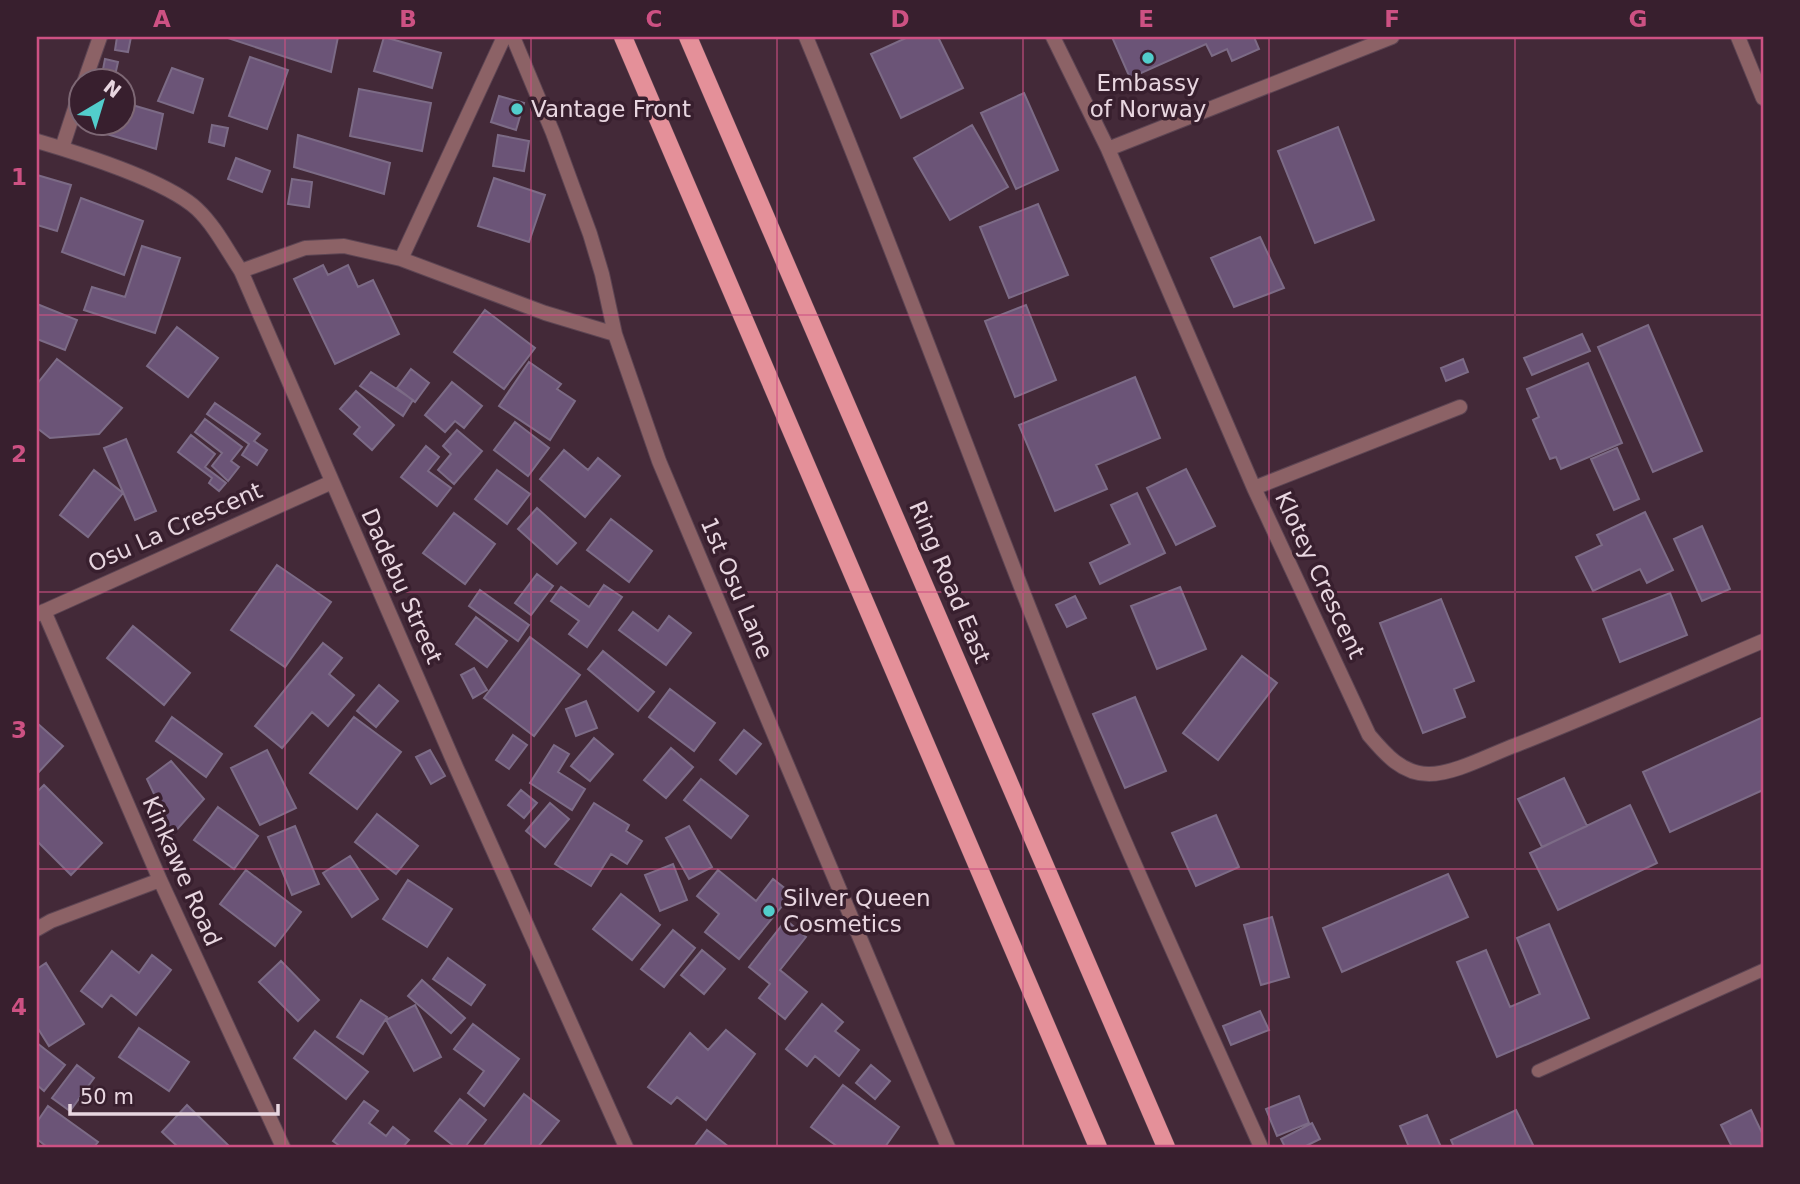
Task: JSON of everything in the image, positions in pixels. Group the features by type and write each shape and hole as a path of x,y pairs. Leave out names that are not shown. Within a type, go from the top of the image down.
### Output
{"main road":[{"path":"623,37 1098,1147"},
{"name":"Ring Road East","path":"688,37 1166,1147"}],"street":[{"path":"90,66 100,37"},
{"path":"401,259 504,37"},
{"name":"1st Osu Lane","path":"513,37 553,133 590,234 615,334 659,461 948,1147"},
{"path":"806,37 1109,805 1261,1147"},
{"name":"Klotey Crescent","path":"1053,37 1108,149 1254,488 1369,735 1388,759 1411,771 1430,774 1458,768 1587,717 1763,641"},
{"path":"1108,149 1392,37"},
{"path":"1738,37 1763,98"},
{"path":"62,148 66,136"},
{"name":"Dadebu Street","path":"37,141 139,178 169,191 195,207 209,222 241,271 626,1147"},
{"path":"241,271 305,248 344,246 401,259 545,313 615,334"},
{"path":"1254,488 1460,407"},
{"name":"Osu La Crescent","path":"40,613 332,482"},
{"name":"Kinkawe Road","path":"40,613 283,1147"},
{"path":"37,929 51,921 160,880"}],"lane":[{"path":"1538,1071 1763,971"}],"building":[{"path":"117,37 131,37 128,52 115,50"},
{"path":"225,37 338,37 331,72"},
{"path":"384,37 441,53 432,88 374,71"},
{"path":"908,37 938,37 963,88 901,118 871,54"},
{"name":"Embassy of Norway","path":"1112,37 1254,37 1259,49 1232,61 1227,49 1212,56 1206,44 1130,78"},
{"path":"250,57 288,70 267,129 229,116"},
{"path":"105,59 118,62 117,66 104,66"},
{"path":"172,68 203,79 193,113 158,101"},
{"path":"359,89 431,103 422,151 350,136"},
{"path":"1024,93 1058,170 1016,189 981,113"},
{"path":"499,96 524,103 516,130 491,122"},
{"path":"136,106 163,114 156,149 113,136 136,136"},
{"path":"212,125 228,128 224,146 209,142"},
{"path":"972,125 1008,187 950,220 914,158"},
{"path":"1338,127 1374,220 1315,243 1278,151"},
{"path":"298,135 390,163 384,194 294,167"},
{"path":"498,135 529,141 524,171 493,166"},
{"path":"236,158 270,171 262,192 228,179"},
{"path":"37,175 71,185 57,231 37,225"},
{"path":"494,178 545,195 529,242 478,226"},
{"path":"292,179 312,182 309,207 288,204"},
{"path":"81,198 143,221 124,275 62,252"},
{"path":"1038,204 1068,275 1009,298 980,227"},
{"path":"1260,237 1284,288 1234,307 1211,258"},
{"path":"142,246 180,258 155,333 84,310 92,287 125,297"},
{"path":"323,265 328,275 348,265 358,287 373,280 399,334 335,364 294,279"},
{"path":"37,304 77,320 65,350 37,339"},
{"path":"1026,305 1056,380 1015,397 985,321"},
{"path":"485,310 535,348 504,389 454,352"},
{"path":"1648,325 1702,451 1653,472 1598,347"},
{"path":"177,327 218,358 188,397 147,366"},
{"path":"1582,334 1590,351 1532,375 1524,358"},
{"path":"57,359 122,408 99,434 50,438 37,428 37,384"},
{"path":"1463,359 1468,372 1446,381 1441,368"},
{"path":"529,362 561,384 557,389 575,401 550,440 499,406"},
{"path":"1588,363 1622,443 1561,469 1556,457 1550,459 1533,420 1539,417 1527,389"},
{"path":"411,369 429,383 415,402 397,388"},
{"path":"371,372 413,400 403,416 360,386"},
{"path":"1135,377 1160,438 1096,465 1107,489 1055,511 1019,425"},
{"path":"452,382 482,406 464,428 455,421 445,432 425,415"},
{"path":"356,391 394,425 372,450 354,434 360,427 340,409"},
{"path":"215,403 260,434 254,441 267,450 257,465 242,455 249,444 207,414"},
{"path":"205,419 242,447 231,461 239,467 228,481 212,466 222,453 195,432"},
{"path":"515,422 549,448 528,476 494,450"},
{"path":"457,430 482,451 454,484 438,470 451,454 443,446"},
{"path":"191,435 215,454 205,467 226,483 219,491 209,483 212,478 178,452"},
{"path":"126,439 156,511 135,520 104,448"},
{"path":"426,446 439,457 428,471 451,488 437,506 401,477"},
{"path":"1617,448 1639,499 1614,510 1591,459"},
{"path":"564,450 588,470 598,458 620,476 585,517 540,479"},
{"path":"1186,469 1215,526 1176,545 1147,488"},
{"path":"94,470 123,493 88,537 60,515"},
{"path":"497,470 530,494 507,524 475,499"},
{"path":"1137,493 1165,553 1100,584 1090,563 1130,544 1111,505"},
{"path":"537,508 576,543 557,564 518,529"},
{"path":"1645,512 1673,570 1647,583 1640,569 1593,591 1576,557 1602,545 1597,535"},
{"path":"454,513 495,544 465,584 423,553"},
{"path":"611,519 652,551 629,582 587,550"},
{"path":"1702,526 1730,589 1702,601 1674,539"},
{"path":"277,565 331,602 285,667 231,630"},
{"path":"537,574 553,586 531,615 515,603"},
{"path":"604,585 622,597 587,647 569,634 579,621 551,601 561,587 589,607"},
{"path":"1180,587 1206,649 1157,669 1131,606"},
{"path":"480,590 529,625 518,641 469,606"},
{"path":"1670,593 1687,635 1620,662 1603,619"},
{"path":"1075,596 1086,618 1067,627 1056,605"},
{"path":"1441,599 1474,681 1454,689 1465,717 1423,733 1380,623"},
{"path":"633,612 658,631 669,616 691,633 666,665 619,630"},
{"path":"476,617 507,641 487,667 456,644"},
{"path":"133,626 190,673 164,705 107,658"},
{"path":"530,637 580,675 534,736 484,698"},
{"path":"323,643 342,658 329,674 354,695 328,726 312,712 282,748 255,726"},
{"path":"603,651 654,692 638,711 588,669"},
{"path":"1242,656 1277,683 1218,760 1183,733"},
{"path":"474,668 487,690 473,698 461,675"},
{"path":"379,685 398,701 376,727 357,711"},
{"path":"670,689 715,723 694,751 649,717"},
{"path":"1135,697 1166,771 1125,788 1093,714"},
{"path":"586,701 597,728 576,736 566,709"},
{"path":"172,717 222,754 206,777 156,741"},
{"path":"354,717 401,752 357,809 310,773"},
{"path":"1763,717 1763,790 1670,832 1643,772"},
{"path":"37,723 63,746 37,774"},
{"path":"744,730 761,744 736,774 720,760"},
{"path":"513,735 527,745 509,769 496,760"},
{"path":"594,738 613,754 590,781 571,766"},
{"path":"554,745 569,754 558,772 585,789 572,810 530,783"},
{"path":"671,748 693,767 666,798 644,780"},
{"path":"267,750 296,808 260,825 231,768"},
{"path":"430,750 445,776 431,784 416,757"},
{"path":"171,761 204,799 173,834 147,779"},
{"path":"1564,778 1587,826 1542,847 1518,799"},
{"path":"701,779 748,816 731,838 684,800"},
{"path":"44,785 102,843 71,875 37,841 37,792"},
{"path":"521,790 537,803 524,818 508,805"},
{"path":"550,803 569,819 545,847 526,831"},
{"path":"594,803 629,825 626,831 642,841 627,864 611,854 591,886 555,864"},
{"path":"1630,805 1657,863 1558,910 1530,853"},
{"path":"218,807 258,836 234,869 194,840"},
{"path":"377,814 418,846 396,874 355,842"},
{"path":"1216,815 1239,867 1196,886 1172,833"},
{"path":"295,826 319,884 292,895 268,837"},
{"path":"689,826 712,867 689,879 666,838"},
{"path":"350,856 378,899 352,917 323,873"},
{"path":"673,864 687,900 660,911 645,875"},
{"path":"246,870 301,912 275,946 220,904"},
{"path":"718,870 756,901 773,879 792,894 739,959 705,932 719,914 697,896"},
{"path":"1448,874 1468,917 1342,972 1323,928"},
{"path":"408,880 452,909 427,947 383,919"},
{"path":"621,894 660,925 632,960 593,929"},
{"path":"1272,917 1289,977 1261,985 1244,925"},
{"path":"786,920 806,937 780,970 807,992 785,1019 759,998 770,984 749,967"},
{"path":"1549,924 1589,1018 1497,1057 1457,962 1486,950 1510,1007 1540,994 1517,938"},
{"path":"673,930 695,948 664,987 641,969"},
{"path":"702,950 725,969 704,994 681,975"},
{"path":"112,951 139,973 152,955 171,970 136,1015 111,995 102,1007 81,991"},
{"path":"448,958 485,985 471,1005 433,979"},
{"path":"281,961 319,1000 298,1021 259,982"},
{"path":"46,963 84,1024 49,1046 37,1027 37,969"},
{"path":"422,980 465,1018 451,1033 408,996"},
{"path":"361,1000 387,1017 363,1054 337,1037"},
{"path":"822,1004 843,1022 835,1031 859,1050 839,1076 815,1056 807,1066 786,1049"},
{"path":"415,1005 441,1057 414,1071 386,1020"},
{"path":"1260,1011 1269,1030 1231,1045 1223,1026"},
{"path":"473,1024 519,1059 484,1106 468,1093 484,1071 454,1049"},
{"path":"139,1028 189,1062 169,1091 119,1057"},
{"path":"726,1030 755,1054 706,1120 677,1097 671,1104 648,1087 690,1033 708,1050"},
{"path":"315,1031 368,1072 346,1099 294,1058"},
{"path":"37,1043 65,1065 44,1091 37,1085"},
{"path":"77,1065 94,1078 70,1111 52,1098"},
{"path":"871,1065 890,1081 875,1099 856,1083"},
{"path":"843,1085 899,1127 885,1147 838,1147 811,1127"},
{"path":"524,1094 559,1121 538,1147 483,1147"},
{"path":"1299,1096 1309,1123 1277,1136 1266,1109"},
{"path":"460,1099 486,1120 465,1147 455,1147 435,1131"},
{"path":"364,1101 378,1111 369,1123 386,1136 393,1127 409,1140 403,1147 341,1147 333,1141"},
{"path":"187,1105 230,1147 178,1147 162,1132"},
{"path":"48,1106 98,1142 94,1147 47,1147 37,1139 37,1122"},
{"path":"1516,1110 1534,1147 1454,1147 1451,1140"},
{"path":"1751,1110 1763,1135 1763,1147 1732,1147 1721,1125"},
{"path":"1427,1115 1441,1147 1409,1147 1400,1126"},
{"path":"1312,1123 1320,1139 1304,1147 1285,1147 1281,1139"},
{"path":"707,1130 729,1147 694,1147"}],"place":[{"name":"Embassy of Norway","path":"1148,58"},
{"name":"Vantage Front","path":"517,109"},
{"name":"Silver Queen Cosmetics","path":"769,911"}]}
